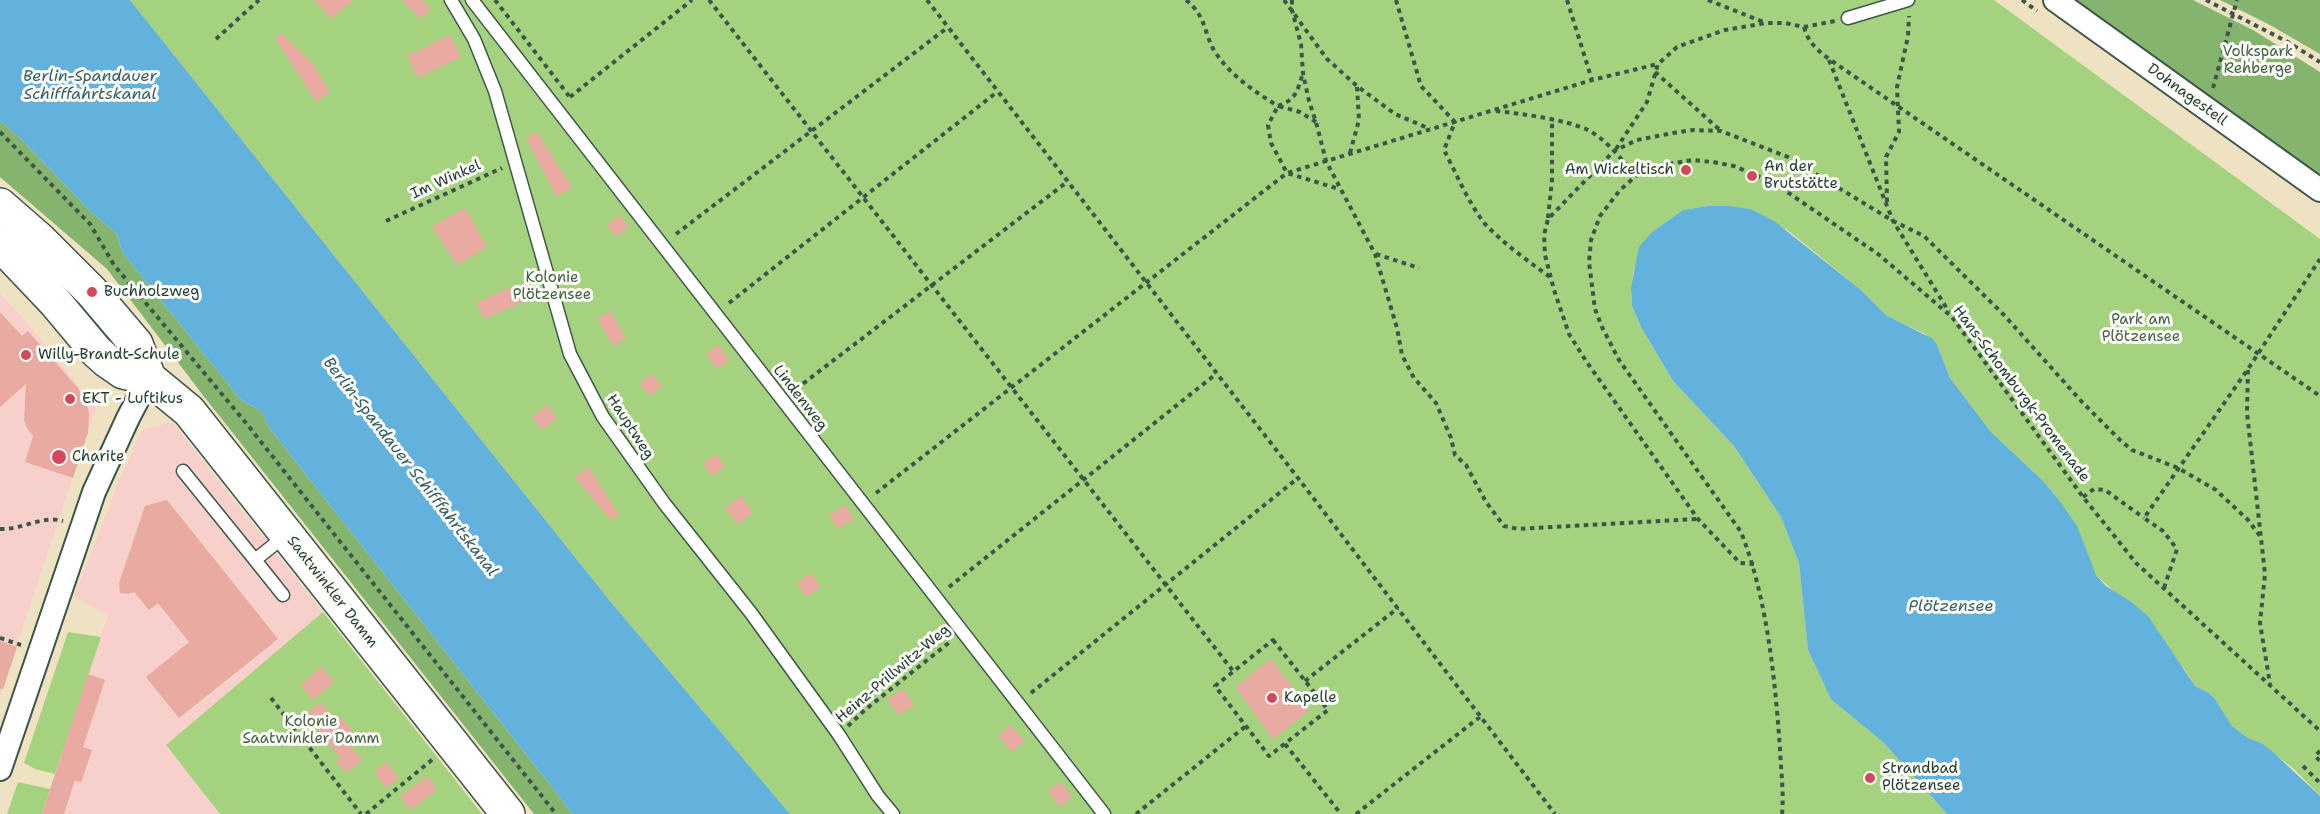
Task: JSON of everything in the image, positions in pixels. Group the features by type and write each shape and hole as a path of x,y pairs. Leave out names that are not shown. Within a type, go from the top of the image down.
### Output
{"main road":[{"name":"Saatwinkler Damm","path":"0,205 39,239 92,292 136,344 149,378"},
{"name":"Saatwinkler Damm","path":"0,244 56,302 96,351 123,372 149,378 189,411 508,814"}],"street":[{"name":"Dohnagestell","path":"2055,0 2320,190"},
{"path":"0,769 94,492 149,378"}],"lane":[{"name":"Lindenweg","path":"472,0 1104,814"},
{"name":"Hauptweg","path":"457,2 495,91 570,354 603,417 664,504 751,614 839,735 878,796 893,814"},
{"path":"1848,18 1909,6"},
{"path":"183,471 283,595"},
{"path":"255,560 287,534"}],"path":[{"path":"216,39 259,0"},
{"path":"570,97 692,0"},
{"path":"709,0 1233,671"},
{"path":"927,0 946,28 1298,478 1555,814"},
{"path":"1186,0 1198,10 1215,52 1246,86 1278,106 1300,112 1316,122"},
{"path":"1284,0 1327,59 1357,86 1395,114 1431,129"},
{"path":"1292,0 1292,10 1301,44 1303,73 1326,161 1375,254 1397,328 1402,355 1414,378 1436,403 1451,438 1455,455 1466,465 1486,501 1504,526 1518,529 1698,519"},
{"path":"1396,0 1420,86 1455,122"},
{"path":"1567,0 1592,80"},
{"path":"1708,0 1766,23"},
{"path":"2206,0 2320,62"},
{"path":"2207,109 2237,0"},
{"path":"1887,208 1886,157 1899,132 1897,87 1908,36 1909,6"},
{"path":"1548,219 1614,151 1647,102 1658,64 1677,47 1725,30 1766,23 1785,23 1804,27 1848,18"},
{"path":"1804,27 1806,37 1829,59 2320,396"},
{"path":"676,234 946,28"},
{"path":"1829,59 1893,221 1953,317"},
{"path":"876,493 1287,173 1592,80 1658,64"},
{"path":"1655,72 1721,131"},
{"path":"1303,73 1296,94 1289,102 1278,106 1268,124 1271,143 1287,173 1341,189"},
{"path":"1350,154 1359,120 1357,86"},
{"path":"729,303 997,92"},
{"path":"1492,110 1551,120 1589,130 1614,151 1636,176"},
{"path":"1551,120 1552,180 1544,235 1545,255 1569,334 1698,519 1740,563 1754,564"},
{"path":"1455,122 1444,150 1484,223 1551,278"},
{"path":"1614,151 1637,140 1673,133 1694,130 1721,131 1788,157 1893,221 1924,236 2004,315 2082,402 2119,439 2132,450 2178,468 2216,490 2248,520 2260,536"},
{"path":"0,132 90,224 114,265 246,423 556,814"},
{"name":"Hans-Schomburgk-Promenade","path":"1782,814 1778,723 1754,564 1741,532 1619,360 1595,309 1589,262 1594,229 1600,216 1620,190 1636,176 1663,165 1692,160 1734,166 1774,183 1878,254 1953,317 2083,497 2136,563 2320,731"},
{"name":"Im Winkel","path":"386,221 516,162"},
{"path":"796,389 1067,182"},
{"path":"1375,254 1419,268"},
{"path":"2145,518 2248,369 2320,258"},
{"path":"2248,369 2247,412 2265,574 2260,623 2270,684"},
{"path":"948,587 1216,374"},
{"path":"1031,693 1298,478"},
{"path":"2083,497 2094,489 2105,490 2163,531 2177,549 2164,588"},
{"path":"0,529 21,527 34,522 59,520 64,522"},
{"path":"1305,681 1398,608"},
{"name":"Heinz-Prillwitz-Weg","path":"839,735 866,709 962,632"},
{"path":"0,638 21,645"},
{"path":"1273,640 1328,710 1269,756 1215,686 1233,671 1273,640"},
{"path":"271,698 362,814"},
{"path":"1356,814 1481,716"},
{"path":"1136,814 1246,726"},
{"path":"1285,744 1341,814"},
{"path":"2320,751 2315,756 2320,761"},
{"path":"366,814 437,756"},
{"path":"2303,766 2320,783"}],"shaded area":[{"path":"0,293 96,408 0,696"},
{"path":"172,422 323,612 166,745 220,814 42,814 108,615 74,597 116,488 142,430"}],"green space":[{"path":"130,0 1994,0 2320,239 2320,796 2295,770 2261,743 2248,738 2232,726 2215,699 2195,686 2130,601 2117,594 2096,575 2059,500 2045,483 1991,432 1950,378 1937,345 1925,334 1886,315 1861,290 1790,232 1751,209 1708,206 1683,210 1652,232 1634,269 1631,287 1632,306 1641,327 1673,381 1734,446 1781,517 1799,563 1808,650 1831,698 1884,743 1947,814 790,814 610,601"},
{"name":"Volkspark Rehberge","path":"2069,0 2193,0 2253,30 2320,72 2320,178"},
{"path":"2220,0 2320,0 2320,54 2270,25"},
{"path":"0,121 19,137 91,212 117,234 122,252 241,400 261,411 270,429 573,814 534,814 202,394 107,269 0,177"},
{"name":"Kolonie Saatwinkler Damm","path":"323,612 482,814 220,814 166,745"},
{"path":"68,632 101,637 55,774 35,769 24,763"},
{"path":"18,782 50,789 42,814 7,814"}],"water":[{"name":"Berlin-Spandauer Schifffahrtskanal","path":"0,0 130,0 610,601 790,814 573,814 270,429 261,411 241,400 122,252 117,234 91,212 19,137 0,121"},
{"name":"Plötzensee","path":"1708,206 1751,209 1774,221 1861,290 1886,315 1933,339 1950,378 1991,432 2045,483 2077,526 2096,575 2106,586 2148,616 2195,686 2215,699 2232,726 2273,752 2320,796 2320,814 1947,814 1884,743 1831,699 1808,650 1799,563 1781,517 1734,446 1673,381 1641,327 1632,306 1631,287 1639,247 1652,232 1683,210"}],"building":[{"path":"315,0 354,0 331,19"},
{"path":"402,0 422,0 431,9 420,19"},
{"path":"281,33 312,63 330,92 316,102 275,38"},
{"path":"450,35 461,57 418,78 407,56"},
{"path":"537,132 572,188 556,196 526,138"},
{"path":"465,208 487,247 457,265 432,226"},
{"path":"620,215 629,227 616,237 607,225"},
{"path":"515,285 523,302 484,319 476,303"},
{"path":"610,311 626,338 613,346 597,319"},
{"path":"0,312 22,336 28,331 78,388 87,405 88,433 73,478 25,462 33,436 24,420 26,384 0,407"},
{"path":"719,345 729,360 717,369 706,354"},
{"path":"652,374 662,386 650,396 640,384"},
{"path":"547,405 557,418 542,430 532,417"},
{"path":"716,454 725,467 712,476 703,463"},
{"path":"589,467 619,515 611,520 574,477"},
{"path":"741,496 753,513 738,524 725,508"},
{"path":"167,500 278,639 179,718 146,677 189,642 158,603 149,610 134,592 120,593 119,583 145,506"},
{"path":"845,505 854,519 838,529 829,515"},
{"path":"811,573 821,587 806,597 797,583"},
{"path":"0,641 17,647 3,689 0,689"},
{"name":"Kapelle","path":"1271,659 1310,710 1273,739 1235,687"},
{"path":"321,667 334,682 313,700 300,685"},
{"path":"88,674 105,680 83,747 92,750 81,783 75,780 64,814 42,814"},
{"path":"903,689 914,705 898,715 888,699"},
{"path":"320,702 336,720 341,717 354,733 345,740 362,760 346,773 336,761 340,758 306,715"},
{"path":"1010,725 1025,741 1012,752 998,736"},
{"path":"386,762 399,778 386,788 374,772"},
{"path":"428,776 437,790 410,810 400,796"},
{"path":"1060,782 1072,797 1060,807 1048,791"}],"place":[{"name":"Am Wickeltisch","path":"1686,170"},
{"name":"An der Brutstätte","path":"1752,176"},
{"name":"Buchholzweg","path":"92,292"},
{"name":"Willy-Brandt-Schule","path":"26,355"},
{"name":"EKT - Luftikus","path":"70,399"},
{"name":"Charite","path":"59,457"},
{"name":"Kapelle","path":"1272,698"},
{"name":"Strandbad Plötzensee","path":"1870,778"}],"park label":[{"name":"Kolonie Plötzensee","path":"552,286"},
{"name":"Park am Plötzensee","path":"2141,328"}]}
